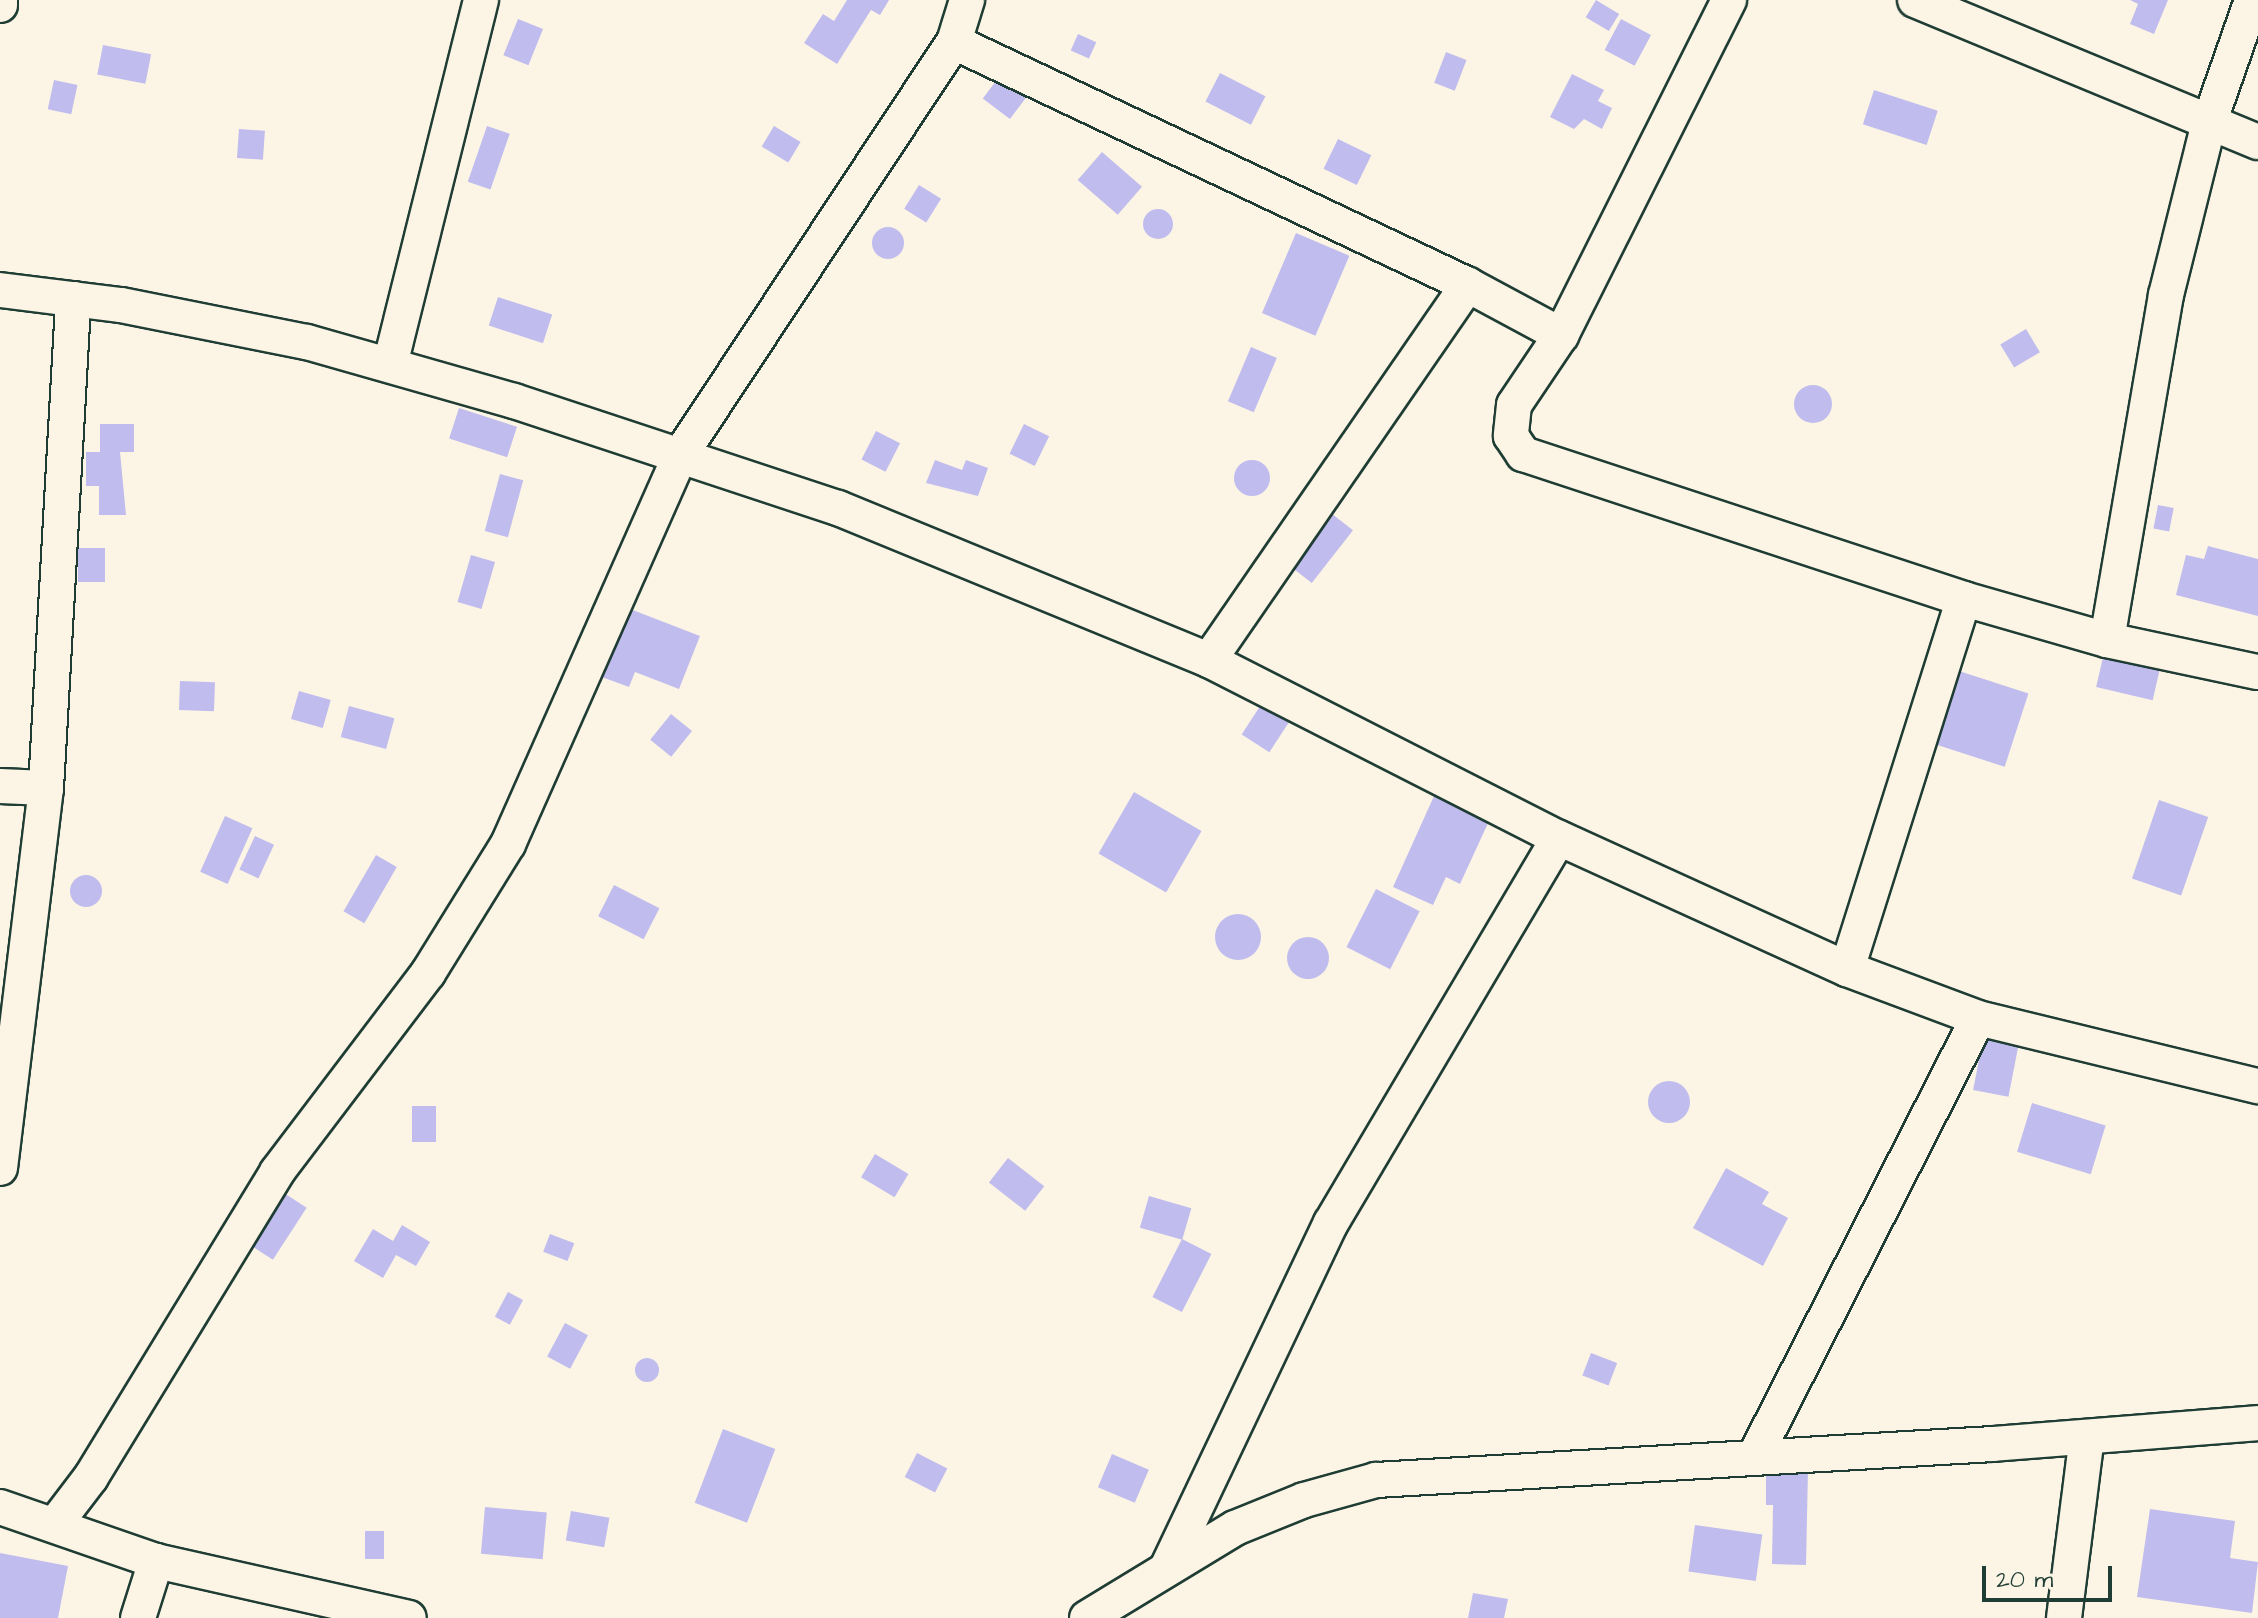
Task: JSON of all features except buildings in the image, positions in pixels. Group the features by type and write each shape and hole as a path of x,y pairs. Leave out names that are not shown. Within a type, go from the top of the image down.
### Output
{"street":[{"path":"390,365 481,0"},
{"path":"56,1523 91,1477 277,1172 428,973 508,844 681,454 954,42 967,0"},
{"path":"1729,0 1561,335 1514,405 1511,436 1523,454 1964,599 2107,640 2258,672"},
{"path":"1915,0 2258,142"},
{"path":"2107,640 2166,295 2209,123 2252,0"},
{"path":"954,42 1468,285 1561,335"},
{"path":"1209,660 1468,285"},
{"path":"0,290 73,299 307,342 681,454 838,508 1209,660 1559,838 1847,969 1978,1018 2258,1086"},
{"path":"0,1168 46,788 73,299"},
{"path":"1847,969 1964,599"},
{"path":"0,786 46,788"},
{"path":"1167,1568 1331,1223 1559,838"},
{"path":"1756,1454 1978,1018"},
{"path":"1087,1618 1167,1568 1249,1523 1304,1500 1376,1480 1756,1454 2087,1437 2258,1423"},
{"path":"2064,1618 2087,1437"},
{"path":"0,1507 56,1523 156,1561 409,1618"},
{"path":"138,1618 156,1561"}]}
